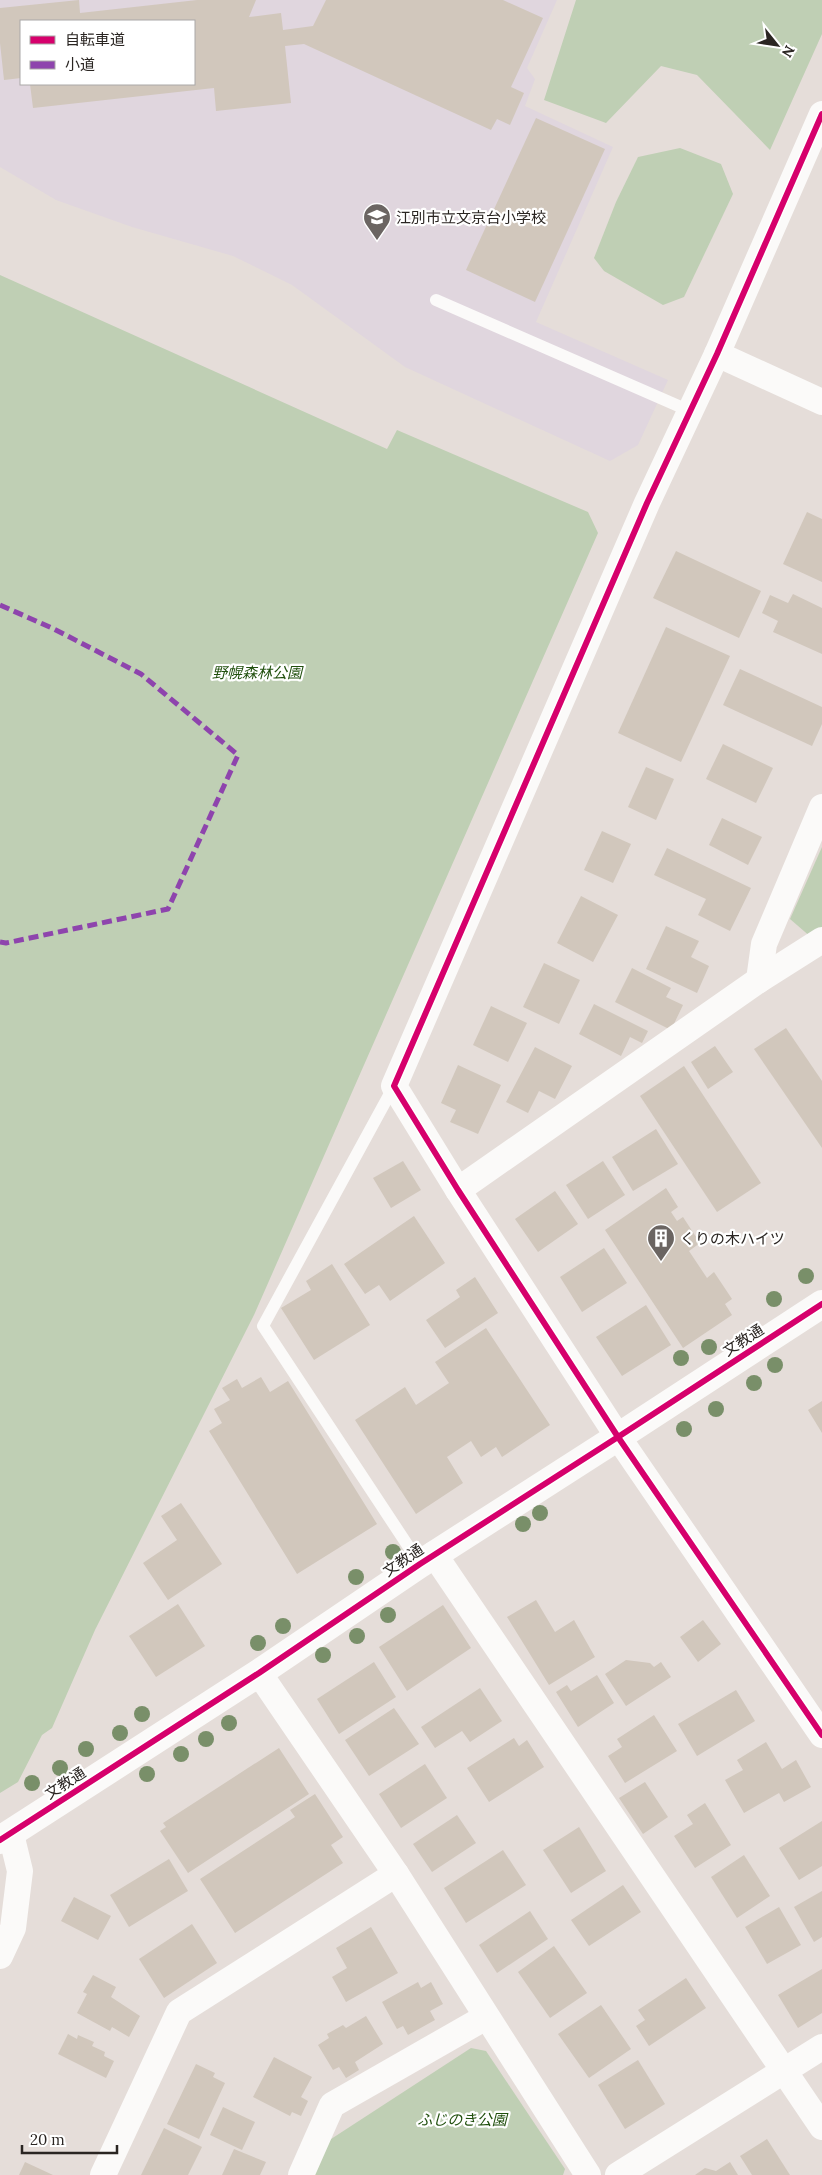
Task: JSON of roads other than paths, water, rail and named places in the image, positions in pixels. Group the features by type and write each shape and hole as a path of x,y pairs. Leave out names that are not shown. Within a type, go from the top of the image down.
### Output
{"street":[{"path":"819,1726 618,1438 458,1190 394,1086 647,503 717,354 822,114"},
{"path":"717,354 822,402"},
{"path":"759,980 764,944 822,807"},
{"path":"458,1190 759,980 822,940"},
{"name":"文教通","path":"5,1837 259,1673 427,1559 618,1438 822,1304"},
{"path":"427,1559 822,2127"},
{"path":"259,1673 396,1874 588,2175"},
{"path":"0,1956 13,1928 20,1871 5,1837"},
{"path":"103,2175 178,2012 396,1874"},
{"path":"300,2175 332,2105 486,2017"},
{"path":"618,2175 822,2047"}],"lane":[{"path":"436,300 690,411"},
{"path":"394,1086 263,1326 427,1559"}],"place":[{"name":"江別市立文京台小学校","path":"377,241"},
{"name":"くりの木ハイツ","path":"661,1262"}],"park label":[{"name":"野幌森林公園","path":"257,672"},
{"name":"ふじのき公園","path":"462,2119"}]}
